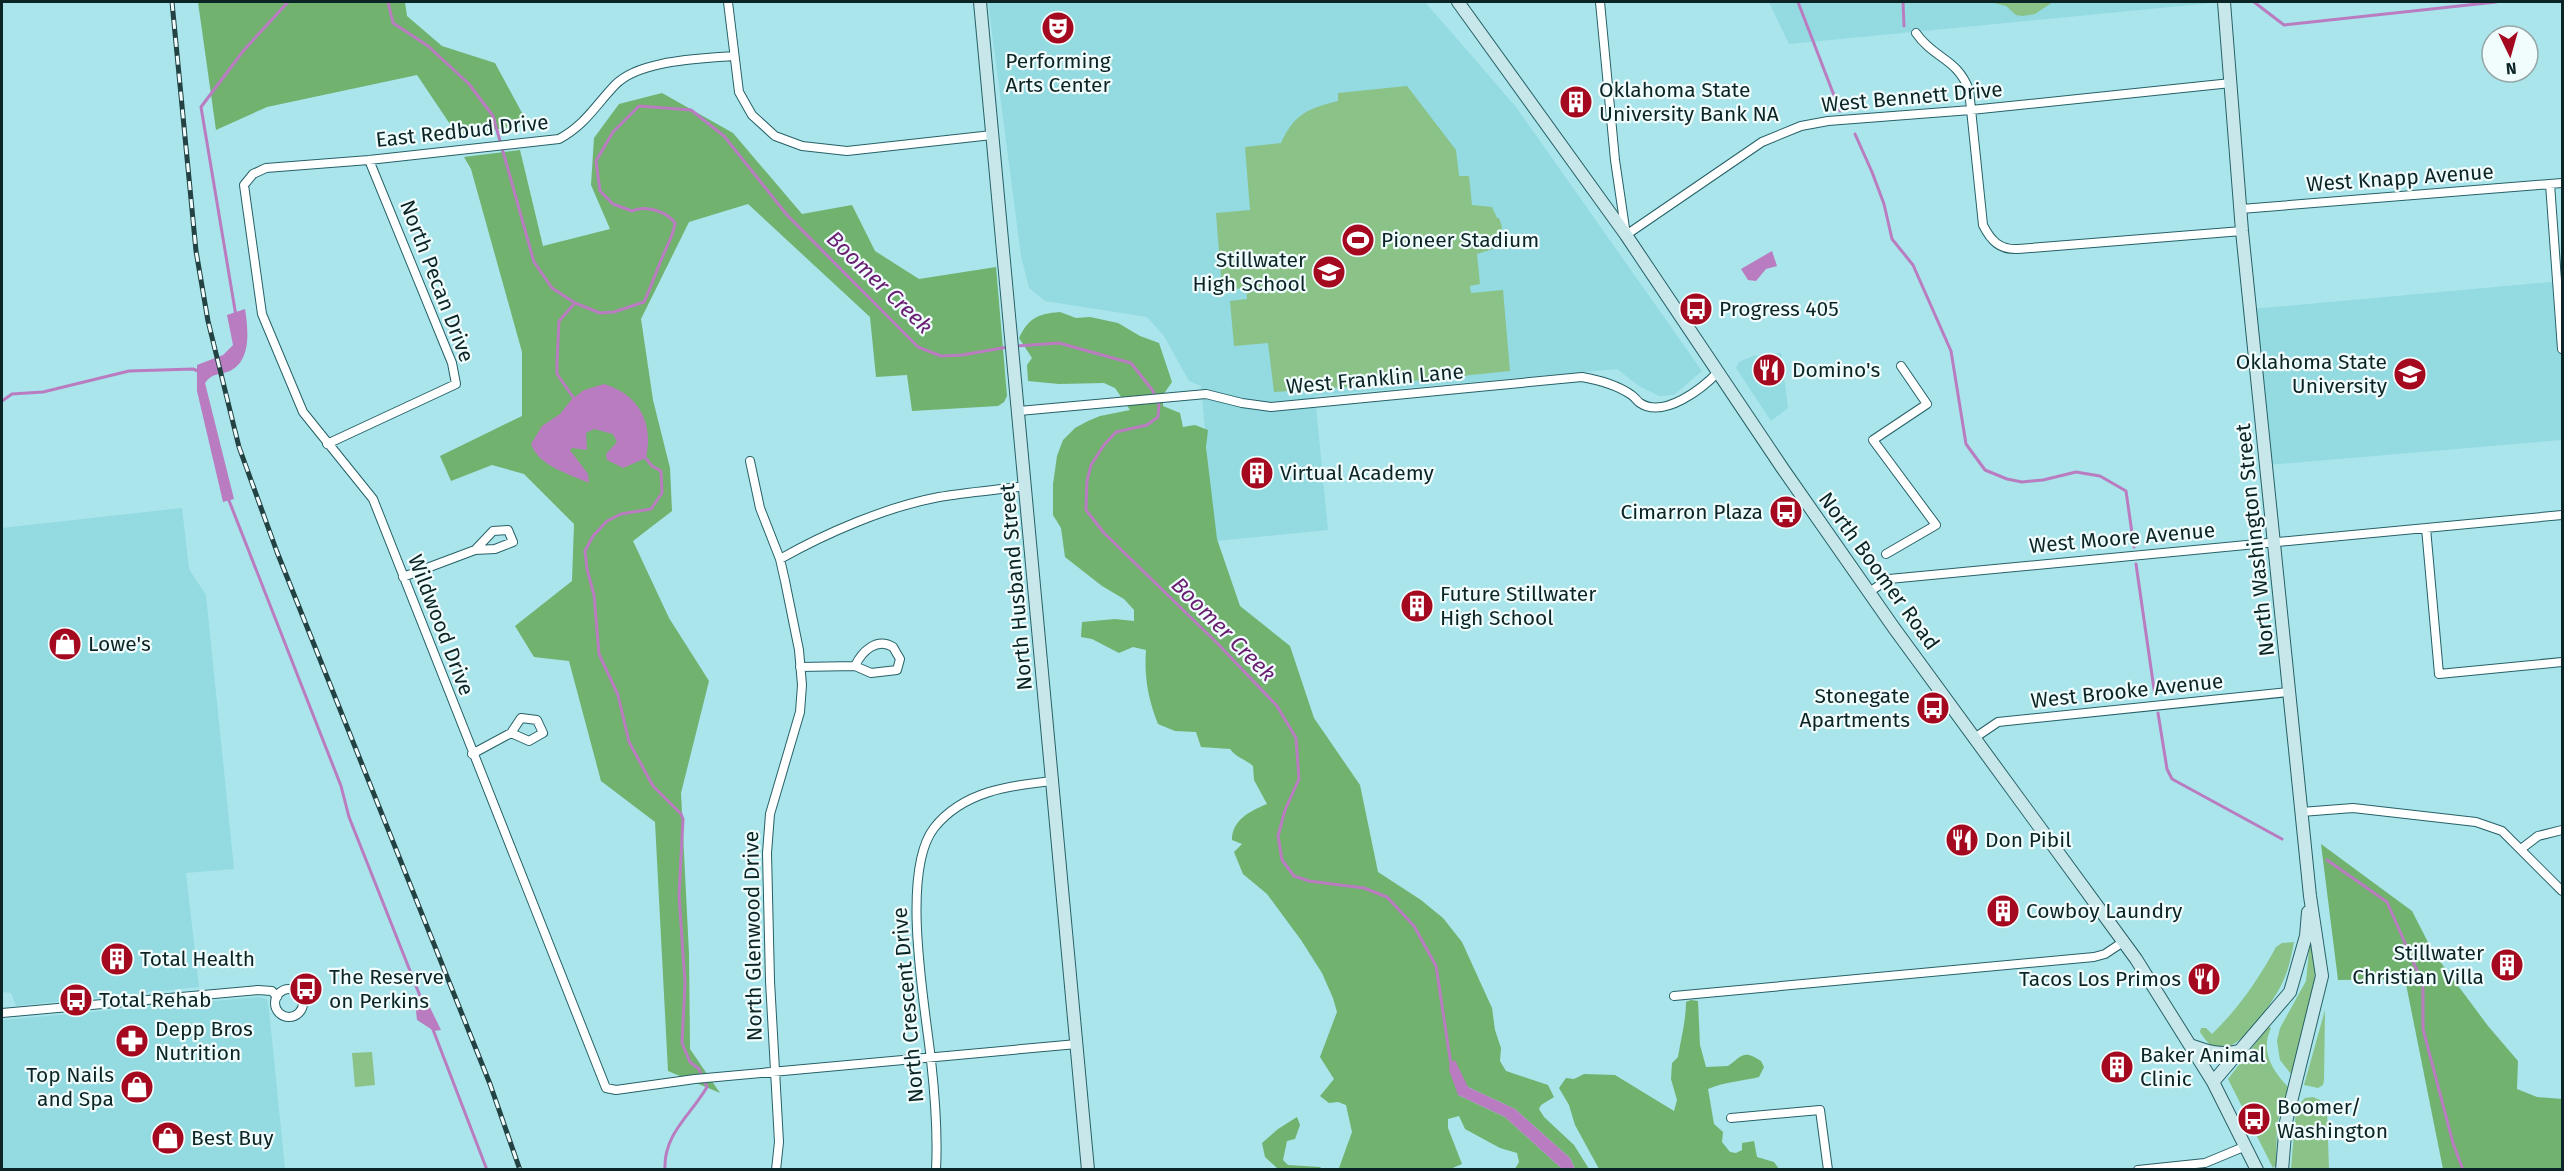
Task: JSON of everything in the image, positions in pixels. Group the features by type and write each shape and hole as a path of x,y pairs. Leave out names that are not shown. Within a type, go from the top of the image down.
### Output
{"main road":[{"name":"North Husband Street","path":"980,2 1054,781 1088,1170"},
{"name":"North Boomer Road","path":"1458,2 1626,235 1869,592 1973,739 2123,942 2213,1082 2257,1170"},
{"name":"North Washington Street","path":"2224,2 2242,231 2310,896 2322,975 2286,1122 2282,1170"},
{"name":"North Washington Street","path":"2213,1082 2290,992 2306,936 2310,896"},
{"path":"2190,1045 2217,1054 2226,1055 2239,1052"}],"street":[{"path":"728,2 739,92 752,115 775,136 802,146 847,151 992,135"},
{"path":"1600,2 1615,160 1626,235"},
{"path":"1916,33 1929,50 1953,63 1969,90 1983,225 1990,238 1999,246 2011,250 2242,231"},
{"name":"East Redbud Drive","path":"244,184 253,174 266,168 369,160 559,139 576,130 615,84 632,72 681,60 733,56"},
{"name":"West Bennett Drive","path":"1626,235 1762,142 1801,126 1828,121 1971,110 2231,83"},
{"name":"North Pecan Drive","path":"327,444 456,384 452,363 369,160"},
{"name":"West Knapp Avenue","path":"2241,208 2562,183"},
{"name":"Wildwood Drive","path":"244,184 262,314 303,412 373,499 606,1088 616,1090 775,1072"},
{"path":"2550,184 2562,349"},
{"path":"1886,554 1936,525 1873,440 1927,404 1901,366"},
{"name":"West Franklin Lane","path":"1019,411 1206,394 1242,403 1271,406 1582,377 1604,381 1631,394 1642,405 1656,406 1674,404 1706,385 1718,372"},
{"name":"North Glenwood Drive","path":"750,461 760,508 780,559 795,627 802,685 800,712 770,814 767,853 779,1142 776,1170"},
{"path":"780,559 810,542 881,514 938,497 1026,486"},
{"name":"West Moore Avenue","path":"1869,592 1889,579 2562,515"},
{"path":"2426,528 2439,674 2562,662"},
{"path":"403,577 475,550"},
{"path":"800,667 855,666 872,673 890,673 897,670 900,658 893,647 882,643 874,645 860,656 855,666"},
{"name":"West Brooke Avenue","path":"1973,739 1998,722 2289,693"},
{"path":"472,754 511,733"},
{"name":"North Crescent Drive","path":"936,1170 935,1098 920,969 915,890 924,848 934,828 968,800 1007,787 1054,781"},
{"path":"2301,812 2353,808 2476,822 2502,831 2562,891"},
{"path":"2521,849 2538,836 2562,830"},
{"path":"1674,996 2094,957 2104,954 2123,942"},
{"path":"2,1013 258,990 272,991 277,997"},
{"path":"775,1072 1077,1044"},
{"path":"1731,1118 1820,1110 1828,1170"},
{"path":"2138,1170 2205,1163 2246,1146"}],"shaded area":[{"name":"Stillwater High School","path":"988,2 1425,2 1516,107 1702,371 1674,395 1659,396 1639,386 1617,369 1315,396 1328,530 1215,541 1201,386 1189,381 1164,336 1147,317 1045,301 1029,288 1021,256"},
{"path":"1769,2 2222,2 1789,44"},
{"path":"1772,251 1777,266 1766,269 1756,281 1748,280 1741,269"},
{"name":"Oklahoma State University","path":"2562,281 2562,440 2267,465 2252,309"},
{"path":"245,309 247,343 242,359 230,371 213,376 205,383 234,499 223,502 197,391 197,365 223,355 233,345 227,315"},
{"path":"1781,353 1788,408 1771,421 1736,368 1739,362 1753,356"},
{"path":"604,384 626,395 641,411 648,433 648,445 646,458 623,468 607,460 606,454 617,442 613,434 594,429 586,433 587,450 572,448 570,450 588,474 589,483 547,464 535,452 531,444 542,426 560,414 572,399 584,390"},
{"path":"182,508 189,569 206,595 234,869 186,873 199,987 16,1006 11,993 2,992 2,528"},
{"path":"424,995 441,1030 434,1031 417,1020 415,1003"},
{"path":"258,997 267,999 269,1010 285,1169 2,1169 2,1020"},
{"path":"1455,1060 1468,1087 1515,1109 1570,1158 1575,1169 1562,1169 1505,1117 1458,1095 1449,1070 1450,1063"}],"green space":[{"path":"198,2 405,2 407,16 442,46 495,63 528,124 458,136 417,75 267,107 216,130"},
{"path":"1991,2 2053,2 2035,14 2022,16 2016,15 2006,6"},
{"name":"Pioneer Stadium","path":"1407,86 1456,150 1459,176 1469,176 1472,205 1492,207 1499,218 1502,227 1496,248 1477,254 1480,284 1470,286 1471,293 1503,290 1510,371 1363,386 1274,392 1268,343 1234,346 1230,301 1247,299 1246,288 1222,290 1216,213 1250,210 1245,147 1281,143 1297,119 1319,106 1338,101 1338,93"},
{"path":"662,93 733,133 802,214 852,205 875,251 919,279 996,267 1007,396 998,406 912,411 907,375 876,377 870,317 748,204 689,222 641,319 653,400 670,468 672,511 633,541 669,618 709,681 681,793 689,954 690,1049 720,1093 668,1071 655,822 601,781 569,661 534,657 515,626 572,581 574,524 524,474 492,465 451,481 440,456 522,416 522,352 471,169 464,157 520,150 543,246 610,229 591,185 594,138 619,104"},
{"path":"1060,312 1076,318 1090,317 1118,323 1140,336 1159,343 1172,382 1163,395 1163,406 1180,413 1183,427 1195,425 1208,430 1206,447 1217,539 1240,606 1290,646 1314,718 1360,785 1378,872 1421,900 1443,918 1462,942 1492,1008 1495,1030 1501,1048 1500,1061 1506,1071 1548,1085 1554,1097 1541,1105 1539,1109 1544,1117 1574,1145 1589,1169 1575,1169 1570,1158 1515,1109 1468,1087 1458,1095 1505,1117 1562,1169 1515,1169 1519,1162 1517,1153 1500,1148 1465,1129 1459,1116 1448,1119 1448,1128 1462,1164 1448,1170 1336,1169 1339,1168 1352,1132 1346,1105 1338,1102 1329,1103 1320,1096 1334,1079 1320,1057 1337,1012 1333,998 1322,973 1301,940 1267,894 1243,874 1234,852 1242,844 1232,840 1235,827 1248,813 1267,804 1254,780 1253,766 1230,749 1201,747 1196,732 1175,731 1158,724 1148,687 1146,650 1133,647 1119,653 1092,639 1081,637 1082,622 1115,619 1134,621 1134,610 1124,599 1102,586 1065,557 1061,528 1053,515 1053,484 1057,456 1063,440 1075,428 1100,416 1130,410 1115,388 1104,383 1059,384 1028,381 1027,365 1032,358 1019,338 1026,326 1035,318"},
{"path":"2321,844 2412,911 2433,952 2488,1026 2518,1061 2517,1089 2537,1097 2562,1099 2562,1169 2443,1169 2405,979 2338,980"},
{"path":"2310,940 2314,941 2315,989 2291,1074 2280,1060 2277,1041 2280,1028 2306,981"},
{"path":"2294,942 2284,979 2259,1020 2231,1046 2221,1048 2210,1045 2200,1032 2201,1028 2206,1028 2212,1034 2247,993 2276,947 2282,943"},
{"path":"1698,1001 1700,1045 1706,1067 1728,1066 1743,1055 1750,1055 1761,1061 1764,1067 1759,1077 1708,1089 1714,1124 1723,1132 1722,1142 1730,1152 1736,1153 1742,1150 1742,1143 1754,1141 1757,1157 1774,1162 1779,1169 1599,1169 1575,1125 1569,1105 1559,1088 1566,1078 1574,1079 1584,1074 1615,1075 1674,1111 1677,1100 1671,1079 1672,1063 1678,1057 1686,1002"},
{"path":"2325,1010 2324,1080 2323,1085 2318,1088 2304,1085"},
{"path":"2268,1027 2271,1028 2267,1045 2269,1060 2288,1087 2277,1125 2276,1165 2273,1168 2228,1079"},
{"path":"372,1052 375,1085 355,1087 352,1053"},
{"path":"2313,1097 2320,1100 2327,1110 2329,1169 2291,1169 2296,1108 2305,1098"},
{"path":"1297,1117 1300,1125 1295,1139 1287,1141 1283,1160 1288,1165 1322,1169 1278,1169 1265,1157 1262,1143"}],"waterway":[{"path":"236,316 201,107 244,50 288,2"},
{"name":"Boomer Creek","path":"388,2 393,23 428,46 469,84 493,116 534,262 552,288 575,303 600,313 614,312 644,302 675,223 666,215 655,210 632,211 613,204 600,191 596,161 613,132 639,106 691,110 724,136 787,215 918,347 941,356 962,355 1008,347"},
{"path":"1798,2 1840,111"},
{"path":"1903,2 1904,26"},
{"path":"2254,2 2284,25 2496,2"},
{"path":"1855,134 1884,204 1892,239 1913,265 1951,351 1966,444 1985,470 2007,479 2022,482 2043,480 2076,472 2100,476 2126,491 2134,547"},
{"path":"575,303 559,321 557,374 575,400"},
{"name":"Boomer Creek","path":"1015,346 1059,343 1131,363 1153,391 1159,405 1158,417 1147,425 1116,432 1091,465 1087,481 1086,510 1104,533 1218,644 1277,706 1296,738 1299,779 1285,810 1278,836 1282,860 1294,876 1309,881 1364,888 1387,897 1414,926 1436,966 1451,1065"},
{"path":"2,401 12,394 43,392 129,371 193,369 198,371"},
{"path":"644,456 652,466 661,471 662,493 651,509 621,514 607,521 593,536 585,551 594,595 599,654 618,695 629,742 653,786 681,814 683,819 679,895 685,983 682,1043 690,1062 699,1069 707,1087 673,1135 668,1146 665,1170"},
{"path":"228,498 341,786 349,817 422,1001"},
{"path":"2136,564 2155,696"},
{"path":"2158,713 2167,769 2172,779 2282,839"},
{"path":"2327,860 2387,902 2423,984 2423,1029 2453,1143 2463,1170"},
{"path":"432,1027 487,1170"}],"railway":[{"path":"172,2 196,251 208,321 239,447 277,552 490,1084 520,1170"}],"place":[{"name":"Performing Arts Center","path":"1058,28"},
{"name":"Oklahoma State University Bank NA","path":"1576,102"},
{"name":"Pioneer Stadium","path":"1358,240"},
{"name":"Stillwater High School","path":"1329,272"},
{"name":"Progress 405","path":"1696,309"},
{"name":"Domino's","path":"1769,370"},
{"name":"Oklahoma State University","path":"2410,374"},
{"name":"Virtual Academy","path":"1257,473"},
{"name":"Cimarron Plaza","path":"1786,512"},
{"name":"Future Stillwater High School","path":"1417,606"},
{"name":"Lowe's","path":"65,644"},
{"name":"Stonegate Apartments","path":"1933,708"},
{"name":"Don Pibil","path":"1962,840"},
{"name":"Cowboy Laundry","path":"2003,911"},
{"name":"Total Health","path":"117,959"},
{"name":"Stillwater Christian Villa","path":"2507,965"},
{"name":"Tacos Los Primos","path":"2204,979"},
{"name":"The Reserve on Perkins","path":"306,989"},
{"name":"Total Rehab","path":"76,1000"},
{"name":"Depp Bros Nutrition","path":"132,1041"},
{"name":"Baker Animal Clinic","path":"2117,1067"},
{"name":"Top Nails and Spa","path":"137,1087"},
{"name":"Boomer/ Washington","path":"2254,1119"},
{"name":"Best Buy","path":"168,1138"}]}
